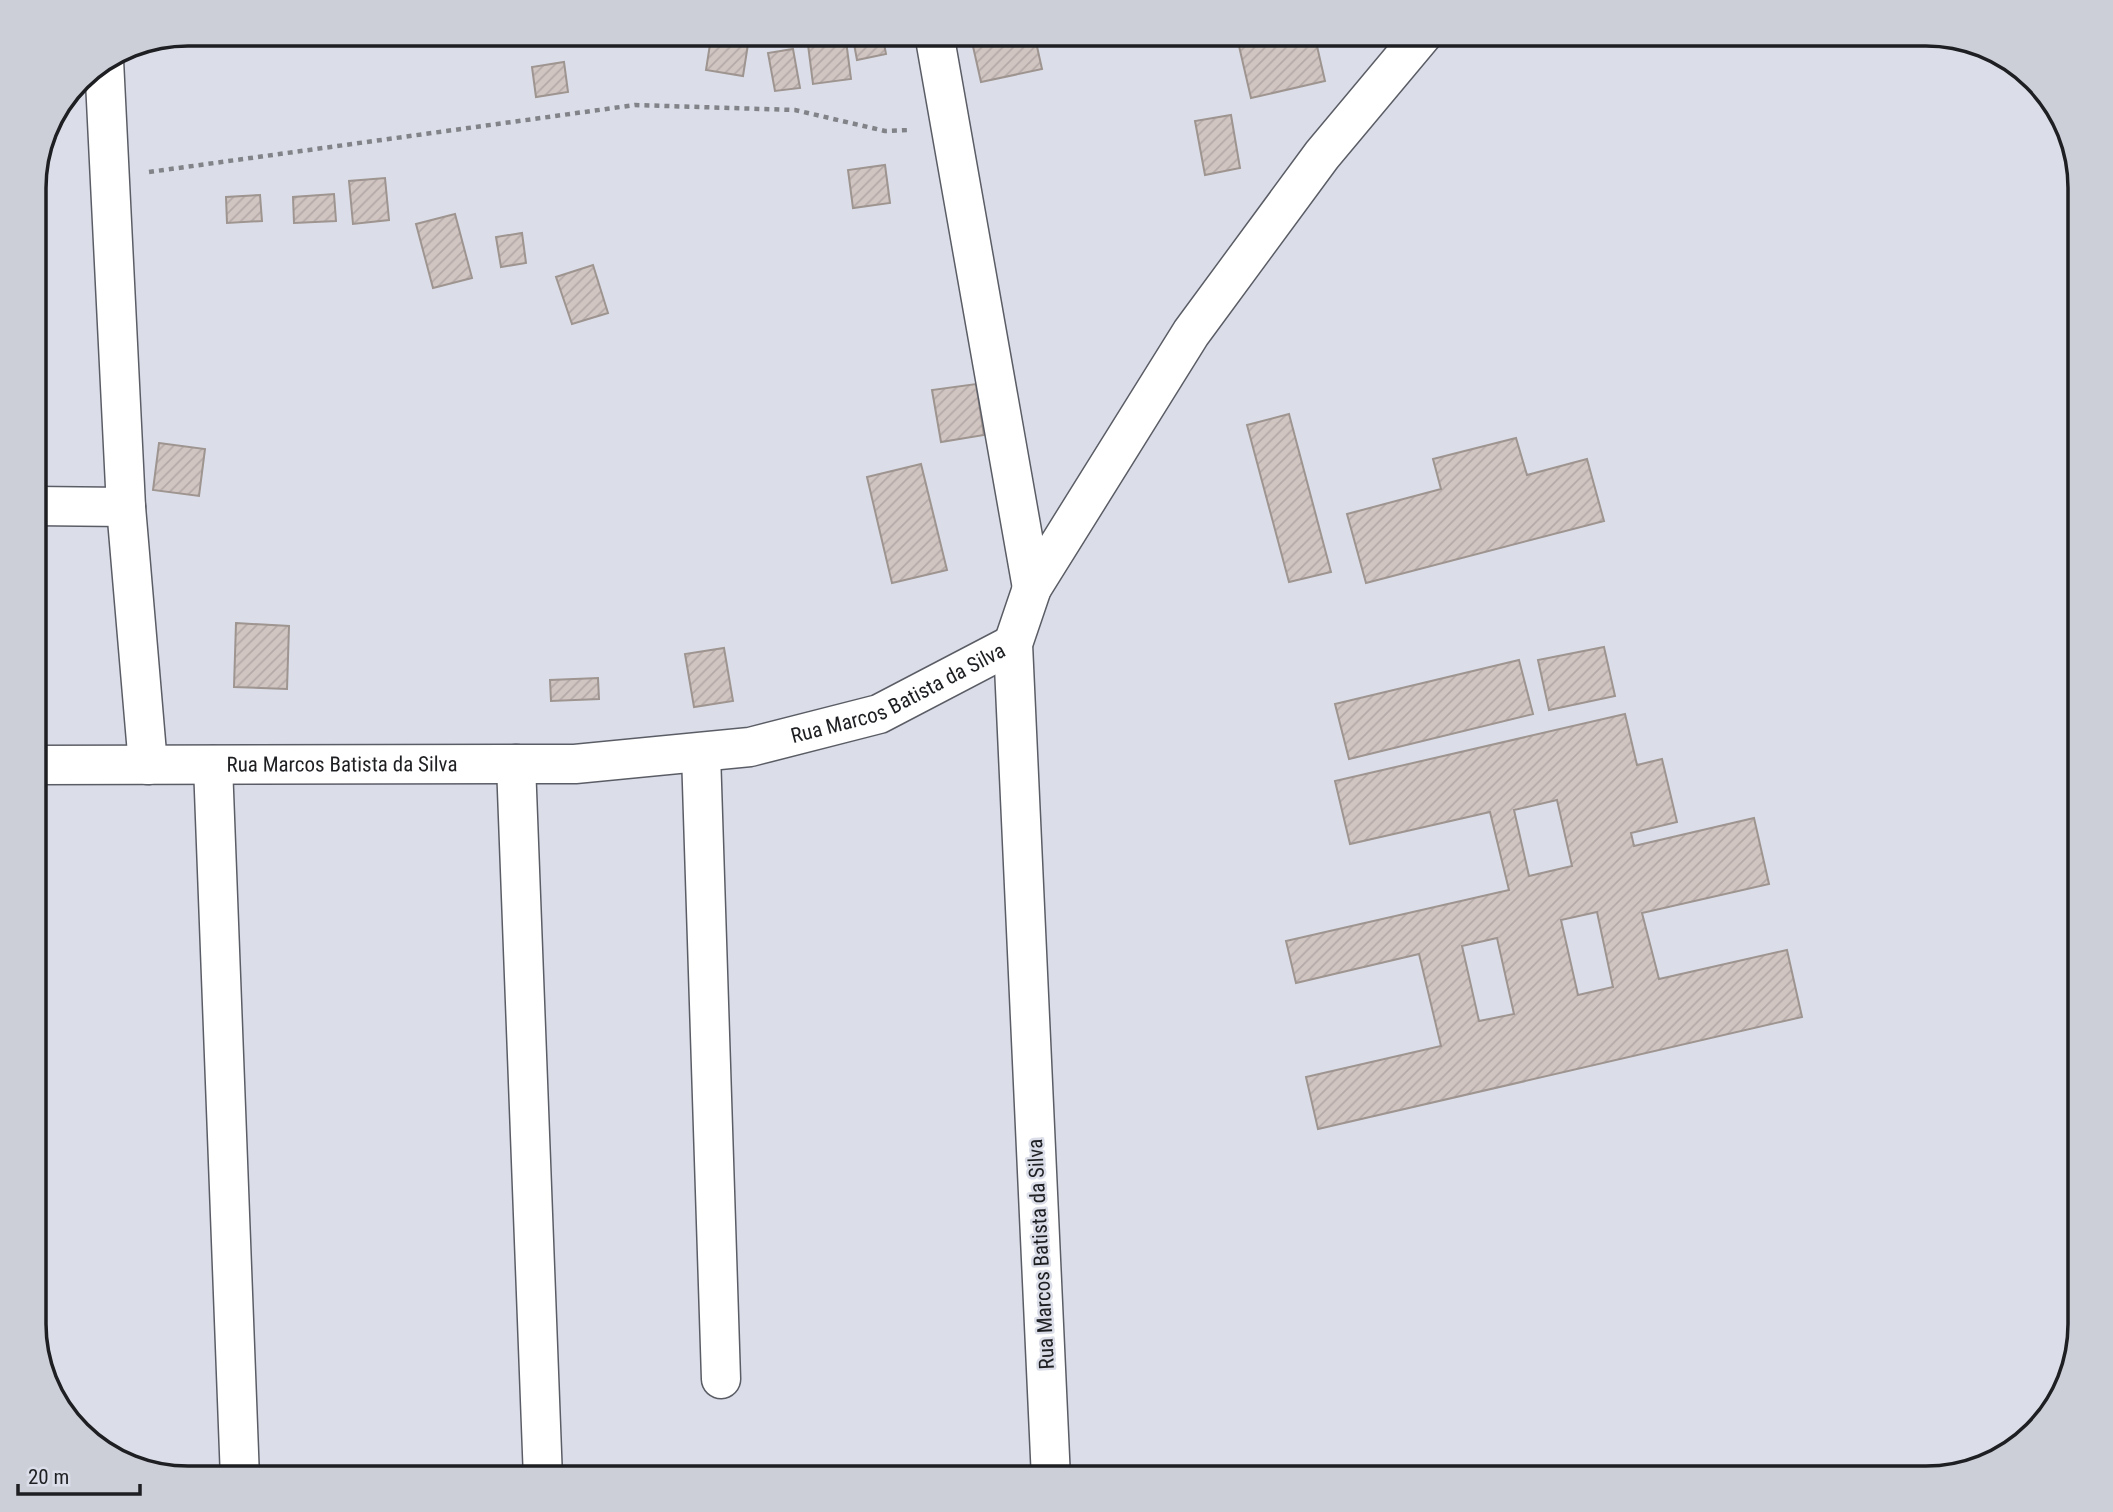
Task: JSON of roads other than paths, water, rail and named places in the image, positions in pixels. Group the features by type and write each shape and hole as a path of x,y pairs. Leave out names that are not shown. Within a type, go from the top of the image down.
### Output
{"street":[{"path":"936,46 1032,588"},
{"path":"1013,644 1032,588 1191,333 1322,155 1413,46"},
{"path":"105,72 126,508 148,765"},
{"path":"46,506 126,508"},
{"name":"Rua Marcos Batista da Silva","path":"46,765 575,764 750,747 879,714 1013,644 1050,1466"},
{"path":"701,753 721,1379"},
{"path":"516,764 543,1466"},
{"path":"213,765 240,1466"}]}
